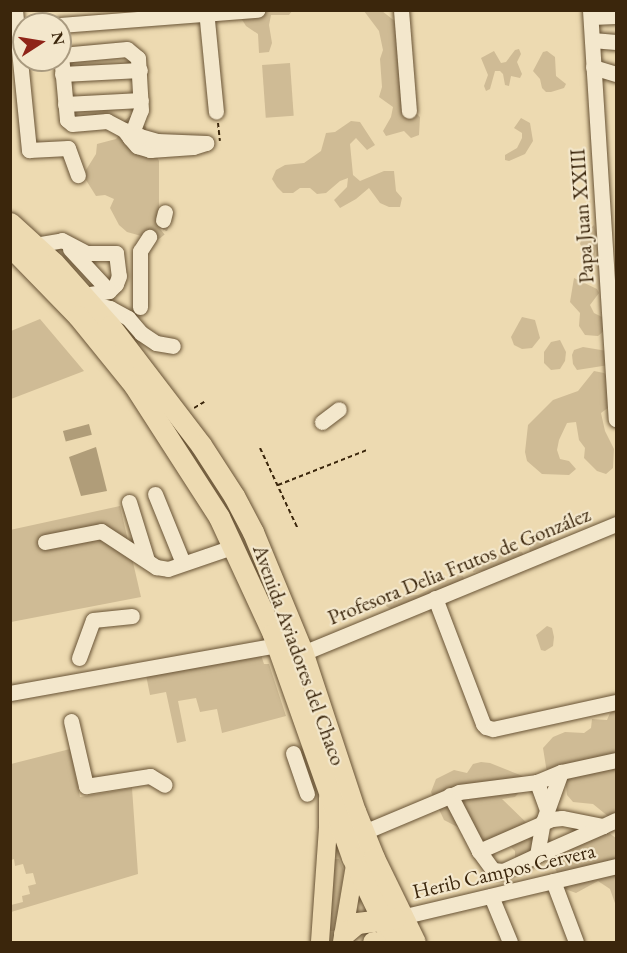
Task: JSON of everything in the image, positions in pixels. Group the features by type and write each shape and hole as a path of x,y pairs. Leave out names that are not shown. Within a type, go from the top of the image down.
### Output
{"highway":[{"name":"Avenida Aviadores del Chaco","path":"10,223 88,299 144,368 201,445 253,532 310,650 355,811 364,832 391,918 393,942"},
{"name":"Avenida Aviadores del Chaco","path":"10,246 103,346 134,385 206,494 234,546 277,645 288,676 317,795 355,865 391,918 415,942"},
{"path":"172,442 193,457 219,498 243,514"},
{"path":"355,811 355,865"},
{"path":"343,938 357,923 391,918"}],"main road":[{"path":"317,795 328,827 320,942"},
{"path":"343,938 355,865"}],"street":[{"path":"72,24 257,10"},
{"path":"401,10 409,111"},
{"path":"206,13 216,112"},
{"path":"590,14 616,16"},
{"name":"Papa Juan XXIII","path":"590,14 593,67 611,238 616,410"},
{"path":"592,40 616,42"},
{"path":"593,67 616,74"},
{"path":"140,70 141,100 141,110 130,138 124,130 108,121 72,124 67,120 62,74 140,70"},
{"path":"21,72 29,150 68,148 78,175"},
{"path":"65,104 141,100"},
{"path":"140,307 140,251 149,237"},
{"path":"62,240 109,291"},
{"path":"35,245 62,240 86,253 116,253 118,280 109,291 88,299"},
{"path":"88,299 128,318 141,333 156,343 172,346"},
{"path":"155,494 183,563"},
{"path":"129,502 147,560"},
{"name":"Profesora Delia Frutos de González","path":"310,650 616,524"},
{"path":"45,542 101,531 162,568 234,546"},
{"path":"435,598 486,727 493,729 616,702"},
{"path":"79,658 93,620 132,616"},
{"path":"10,693 277,645"},
{"path":"288,676 310,650"},
{"path":"71,721 86,786 91,788 150,776 165,785"},
{"path":"293,753 317,795"},
{"path":"364,832 450,795 537,782 561,772 616,760"},
{"path":"537,855 545,816 561,772"},
{"path":"537,782 545,816"},
{"path":"450,795 479,851 492,870 497,872 610,823"},
{"path":"479,851 545,816 610,823"},
{"name":"Herib Campos Cervera","path":"391,918 616,866"},
{"path":"553,881 576,942"},
{"path":"491,896 510,942"}],"path":[{"path":"216,112 220,141"},
{"path":"194,408 204,402"},
{"path":"260,448 298,529"},
{"path":"278,485 367,450"}],"shaded area":[{"path":"245,11 292,11 289,15 271,15 269,25 272,43 269,52 259,53 258,34 246,26 241,18"},
{"path":"364,11 382,11 396,22 406,104 420,117 419,135 411,138 404,131 386,136 383,131 391,117 393,107 379,97 382,87 380,59 383,50 379,31"},
{"path":"519,49 521,54 517,62 522,74 520,78 511,76 509,86 505,85 503,74 495,71 490,89 486,91 484,86 488,75 481,58 494,51 501,63 506,62 515,50"},
{"path":"547,51 555,57 556,76 566,84 564,88 551,92 546,92 542,88 540,79 533,71 543,52"},
{"path":"290,63 294,116 266,118 262,65"},
{"path":"130,116 139,118 146,127 147,136 159,161 159,206 162,214 145,237 127,232 119,225 110,208 114,199 105,195 96,196 86,180 86,170 96,154 97,144 116,139 122,132 123,122"},
{"path":"521,118 530,123 533,141 525,154 509,161 505,160 505,155 517,148 522,138 522,133 514,128"},
{"path":"351,121 360,122 375,145 367,150 356,138 350,144 353,175 360,181 384,171 394,171 396,191 402,198 400,207 389,207 380,203 369,188 340,208 334,200 347,187 348,178 340,181 326,193 317,194 310,188 300,188 293,193 283,193 277,187 272,179 276,170 285,165 304,163 321,151 326,133 335,132"},
{"path":"594,225 597,234 594,261 580,244 583,235"},
{"path":"574,278 597,289 599,293 590,305 594,313 602,317 605,330 598,336 585,335 579,326 580,313 570,302"},
{"path":"522,317 535,320 540,338 532,348 522,349 514,345 511,337"},
{"path":"40,319 84,371 11,399 11,331"},
{"path":"560,340 566,352 565,361 560,369 551,370 544,363 544,352 551,342"},
{"path":"583,347 607,351 609,365 577,370 573,364 572,355 574,350"},
{"path":"594,371 604,373 611,379 609,407 601,413 605,431 614,449 613,468 606,474 597,471 584,458 585,448 579,440 576,422 567,423 557,450 560,459 569,461 576,469 569,475 542,474 527,461 525,452 528,425 553,400 578,391"},
{"path":"89,424 92,435 66,442 63,431"},
{"path":"96,447 107,491 81,496 69,457"},
{"path":"120,506 141,597 11,622 10,530"},
{"path":"538,532 552,536 551,550 530,554 529,544"},
{"path":"512,550 522,552 524,556 492,570 473,572 474,568 493,562 502,552"},
{"path":"458,575 463,576 467,589 456,600 438,601 394,611 386,606 390,597 418,595"},
{"path":"547,626 552,628 554,637 553,646 545,651 541,650 536,635"},
{"path":"261,655 264,664 269,664 286,716 222,733 217,709 200,712 196,698 178,701 186,741 177,743 166,692 150,695 146,675"},
{"path":"616,710 616,820 593,804 573,802 567,795 565,777 547,773 543,748 553,737 565,732 584,733 591,728 592,719 607,720 610,713"},
{"path":"70,749 80,797 132,788 138,874 11,912 11,905 23,902 22,896 30,894 28,886 36,884 33,873 26,874 23,864 15,866 14,859 11,860 11,764"},
{"path":"490,763 525,777 527,784 515,797 502,799 537,833 544,850 538,865 520,870 515,861 515,851 509,845 487,842 444,820 431,792 436,779 454,770 467,773 473,764"},
{"path":"609,833 616,838 616,906 610,889 598,881 576,893 565,889 552,862 555,851 588,837"},
{"path":"335,859 339,859 344,871 334,931 330,931"}],"tunnel":[{"path":"149,237 160,228 163,220"}]}
